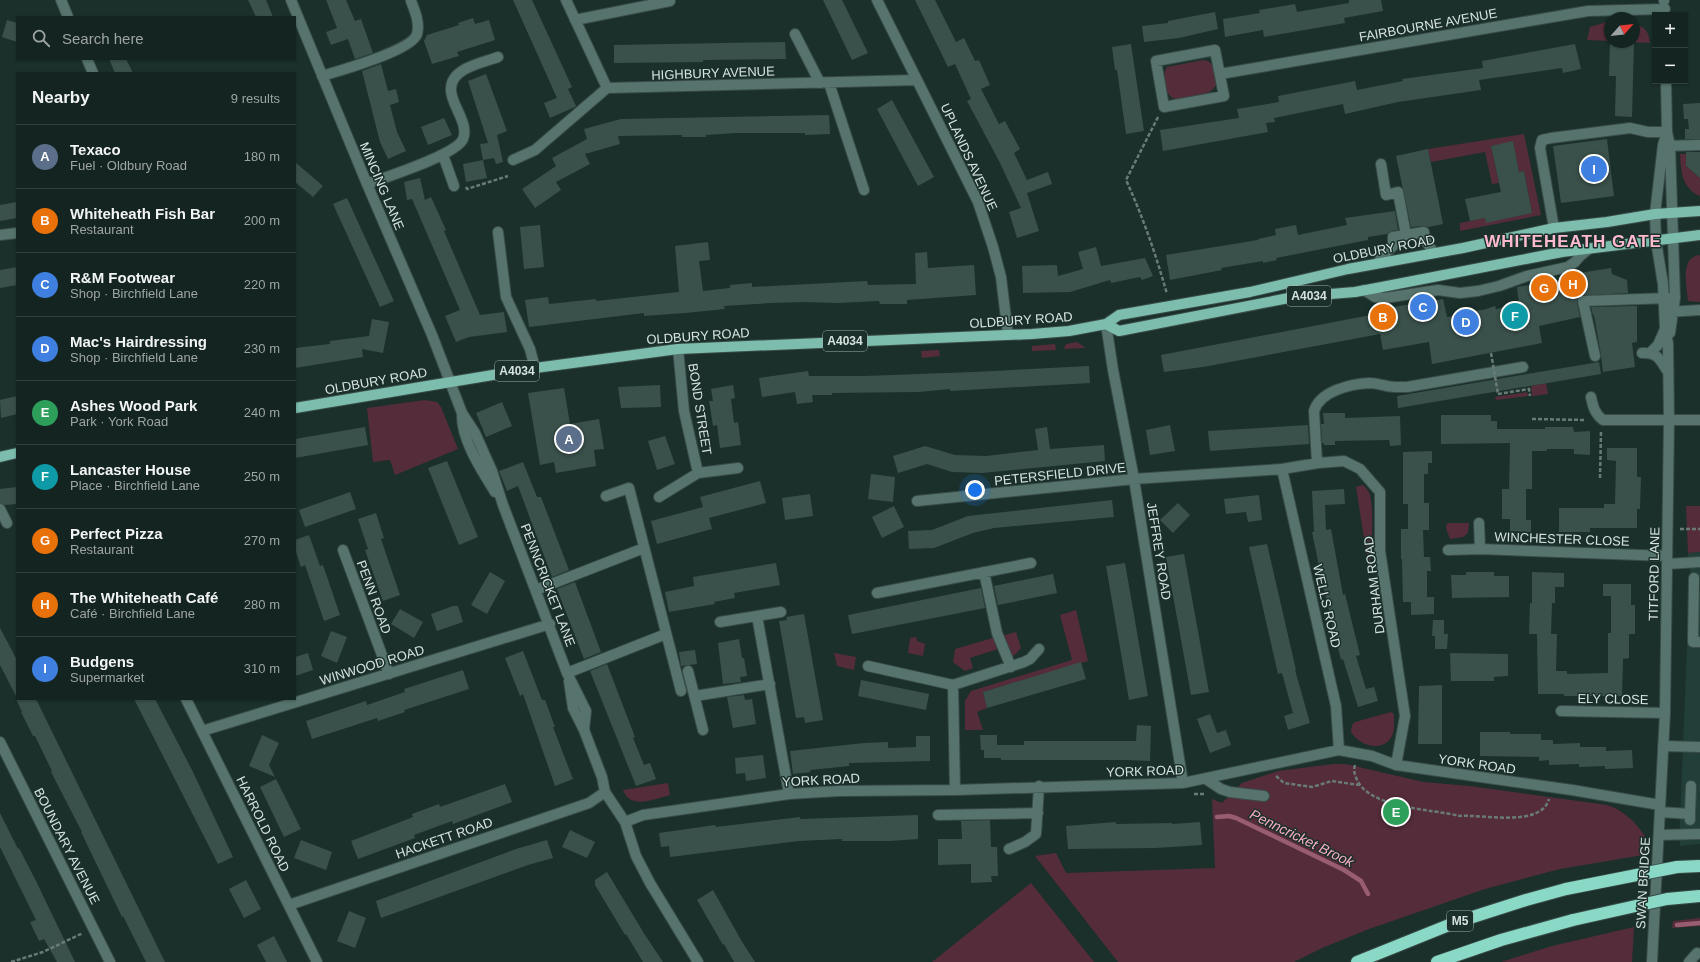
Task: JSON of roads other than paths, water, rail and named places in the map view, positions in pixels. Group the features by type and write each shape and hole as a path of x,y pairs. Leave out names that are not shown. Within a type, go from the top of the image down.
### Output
{"highway":[{"name":"M5","path":"1358,962 1454,923 1526,900 1566,889 1677,867 1700,866"},
{"name":"M5","path":"1437,962 1501,940 1573,920 1667,899 1700,896"}],"main road":[{"name":"A4034","path":"1671,212 1700,211"},
{"name":"OLDBURY ROAD","path":"296,408 535,368 678,349 1069,331 1106,324 1119,316 1250,292 1378,263 1554,228 1607,222 1671,212"},
{"name":"A4034","path":"1672,239 1700,235"},
{"name":"OLDBURY ROAD","path":"1106,324 1119,330 1294,297 1364,290 1562,252 1672,239"},
{"path":"0,457 16,453"}],"street":[{"path":"61,0 68,16"},
{"name":"MINCING LANE","path":"292,0 322,76 411,285 450,382"},
{"path":"513,160 535,150 607,88 566,0"},
{"name":"UPLANDS AVENUE","path":"877,0 978,202 994,247 1001,277 1008,335"},
{"path":"322,76 380,57 411,43 417,36 418,24 412,1"},
{"path":"575,20 670,1"},
{"name":"FAIRBOURNE AVENUE","path":"1220,74 1588,10 1665,5"},
{"path":"795,34 824,83 864,190"},
{"path":"1215,50 1220,74 1224,96 1164,107 1156,61 1215,50"},
{"path":"367,184 443,155 458,146 463,139 465,128 451,91 452,82 459,73 469,67 498,57"},
{"path":"87,60 93,72"},
{"name":"HIGHBURY AVENUE","path":"607,88 917,80"},
{"path":"1666,84 1666,146 1700,145"},
{"path":"1554,228 1540,148 1542,140 1630,128 1648,132 1666,132"},
{"name":"TITFORD LANE","path":"1666,146 1671,212 1674,298 1665,329 1668,343"},
{"name":"TITFORD LANE","path":"1660,808 1665,713 1669,312 1664,299 1656,241 1655,214 1666,146"},
{"path":"443,155 459,186"},
{"path":"1381,164 1386,195 1398,192 1406,235"},
{"path":"498,232 506,297 530,349 535,368"},
{"path":"1378,263 1380,258 1393,246 1393,237 1424,232 1425,240 1434,253"},
{"path":"0,235 16,233"},
{"path":"1364,290 1376,297 1385,298 1438,290 1460,292 1478,291 1527,276 1568,266 1575,262 1590,248"},
{"path":"1594,356 1583,301 1674,298"},
{"path":"1669,312 1700,310"},
{"name":"JEFFREY ROAD","path":"1106,324 1113,370 1134,480 1184,784"},
{"path":"1665,329 1658,345 1646,353 1659,358 1668,372"},
{"name":"BOND STREET","path":"678,349 684,411 698,473"},
{"path":"1317,463 1314,411 1316,403 1336,391 1351,386 1370,383 1394,387 1407,387 1523,367"},
{"name":"PENNCRICKET LANE","path":"450,382 462,413 462,424 478,464 503,506 550,624 568,673 573,708 584,730 602,777 605,792 625,822 636,856 650,883 698,962"},
{"path":"1591,397 1594,410 1603,420 1700,420"},
{"name":"DURHAM ROAD","path":"1134,480 1282,469 1317,463 1344,461 1360,469 1380,492 1380,551 1405,716 1396,765"},
{"name":"BOND STREET","path":"659,497 698,473 738,468"},
{"name":"WELLS ROAD","path":"1282,469 1336,706 1339,750"},
{"name":"PETERSFIELD DRIVE","path":"917,501 1134,480"},
{"path":"606,496 630,488 666,634 682,691"},
{"path":"0,510 7,523"},
{"name":"WINCHESTER CLOSE","path":"1479,523 1480,550"},
{"path":"536,590 644,548"},
{"name":"PENN ROAD","path":"343,550 389,674"},
{"name":"WINCHESTER CLOSE","path":"1448,550 1480,550 1700,562"},
{"path":"877,594 1031,563"},
{"path":"984,572 997,633 1011,667"},
{"path":"1694,578 1693,642 1700,642"},
{"path":"720,622 781,612"},
{"path":"758,616 789,794"},
{"name":"WINWOOD ROAD","path":"202,731 550,624"},
{"path":"568,673 666,634"},
{"path":"868,666 953,685 1011,667 1030,659 1039,649"},
{"path":"688,671 703,730"},
{"path":"695,696 770,684"},
{"path":"953,685 955,790"},
{"name":"HARROLD ROAD","path":"186,700 289,904 316,962"},
{"name":"ELY CLOSE","path":"1561,711 1665,713"},
{"name":"BOUNDARY AVENUE","path":"0,742 110,962"},
{"path":"1663,746 1700,748"},
{"name":"YORK ROAD","path":"625,822 643,815 789,794 843,791 955,790 1038,786 1184,784 1339,750 1372,756 1396,765 1572,790 1660,808 1690,817 1691,786"},
{"path":"1206,779 1221,790 1264,796"},
{"path":"1009,849 1025,842 1036,834 1038,786"},
{"name":"HACKETT ROAD","path":"289,904 589,803 605,792"},
{"name":"SWAN BRIDGE","path":"1652,962 1660,808"},
{"path":"938,815 1038,813"},
{"path":"1659,835 1700,834"},
{"path":"1689,962 1697,953"}],"waterway":[{"name":"Penncricket Brook","path":"1217,817 1229,816 1236,818 1344,870 1361,881 1368,894"},
{"path":"1677,925 1700,923"}],"place":[{"name":"Budgens","path":"1594,169"},
{"name":"The Whiteheath Café","path":"1573,284"},
{"name":"Perfect Pizza","path":"1544,288"},
{"name":"R&M Footwear","path":"1423,307"},
{"name":"Lancaster House","path":"1515,316"},
{"name":"Whiteheath Fish Bar","path":"1383,317"},
{"name":"Mac's Hairdressing","path":"1466,322"},
{"name":"Texaco","path":"569,439"},
{"name":"Ashes Wood Park","path":"1396,812"}],"district":[{"name":"WHITEHEATH GATE","path":"1573,241"}]}
